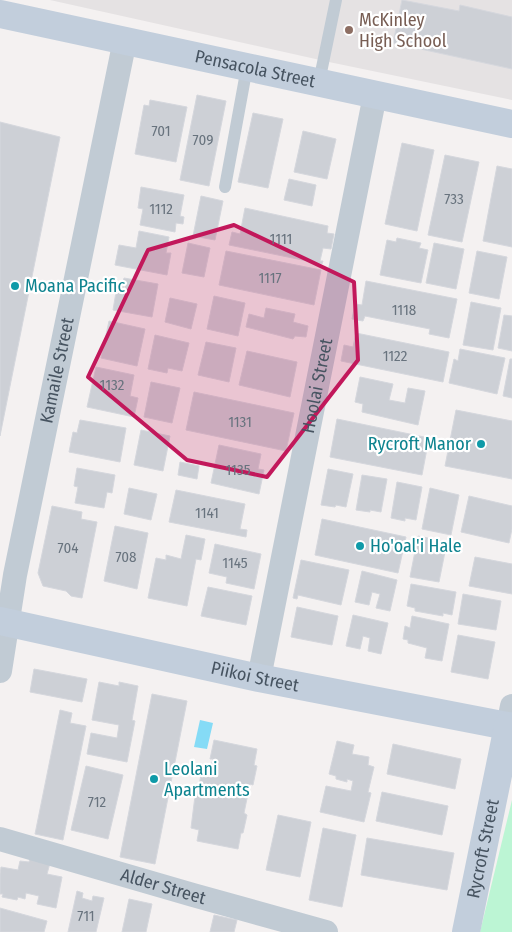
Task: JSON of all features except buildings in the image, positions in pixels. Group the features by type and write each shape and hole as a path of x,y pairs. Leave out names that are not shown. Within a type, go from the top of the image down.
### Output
{"main road":[{"name":"Pensacola Street","path":"0,14 512,124"},
{"name":"Piikoi Street","path":"4,621 259,678 511,720"},
{"name":"Rycroft Street","path":"466,932 511,720"}],"street":[{"name":"Kamaile Street","path":"0,671 4,621 125,40"},
{"name":"Hoolai Street","path":"259,678 375,95"},
{"name":"Alder Street","path":"0,839 326,932"}],"lane":[{"path":"319,82 336,0"},
{"path":"225,187 247,67"}],"highlighted area":[{"path":"234,225 354,282 358,360 267,477 187,460 88,377 148,250"}],"shaded area":[{"name":"McKinley High School","path":"50,0 512,0 512,100 329,62"}],"green space":[{"path":"512,800 512,932 480,932"}],"water":[{"path":"200,720 213,723 207,749 194,747"}],"place":[{"name":"McKinley High School","path":"349,30"},
{"name":"Moana Pacific","path":"15,286"},
{"name":"Rycroft Manor","path":"481,444"},
{"name":"Ho'oal'i Hale","path":"360,546"},
{"name":"Leolani Apartments","path":"154,779"}]}
